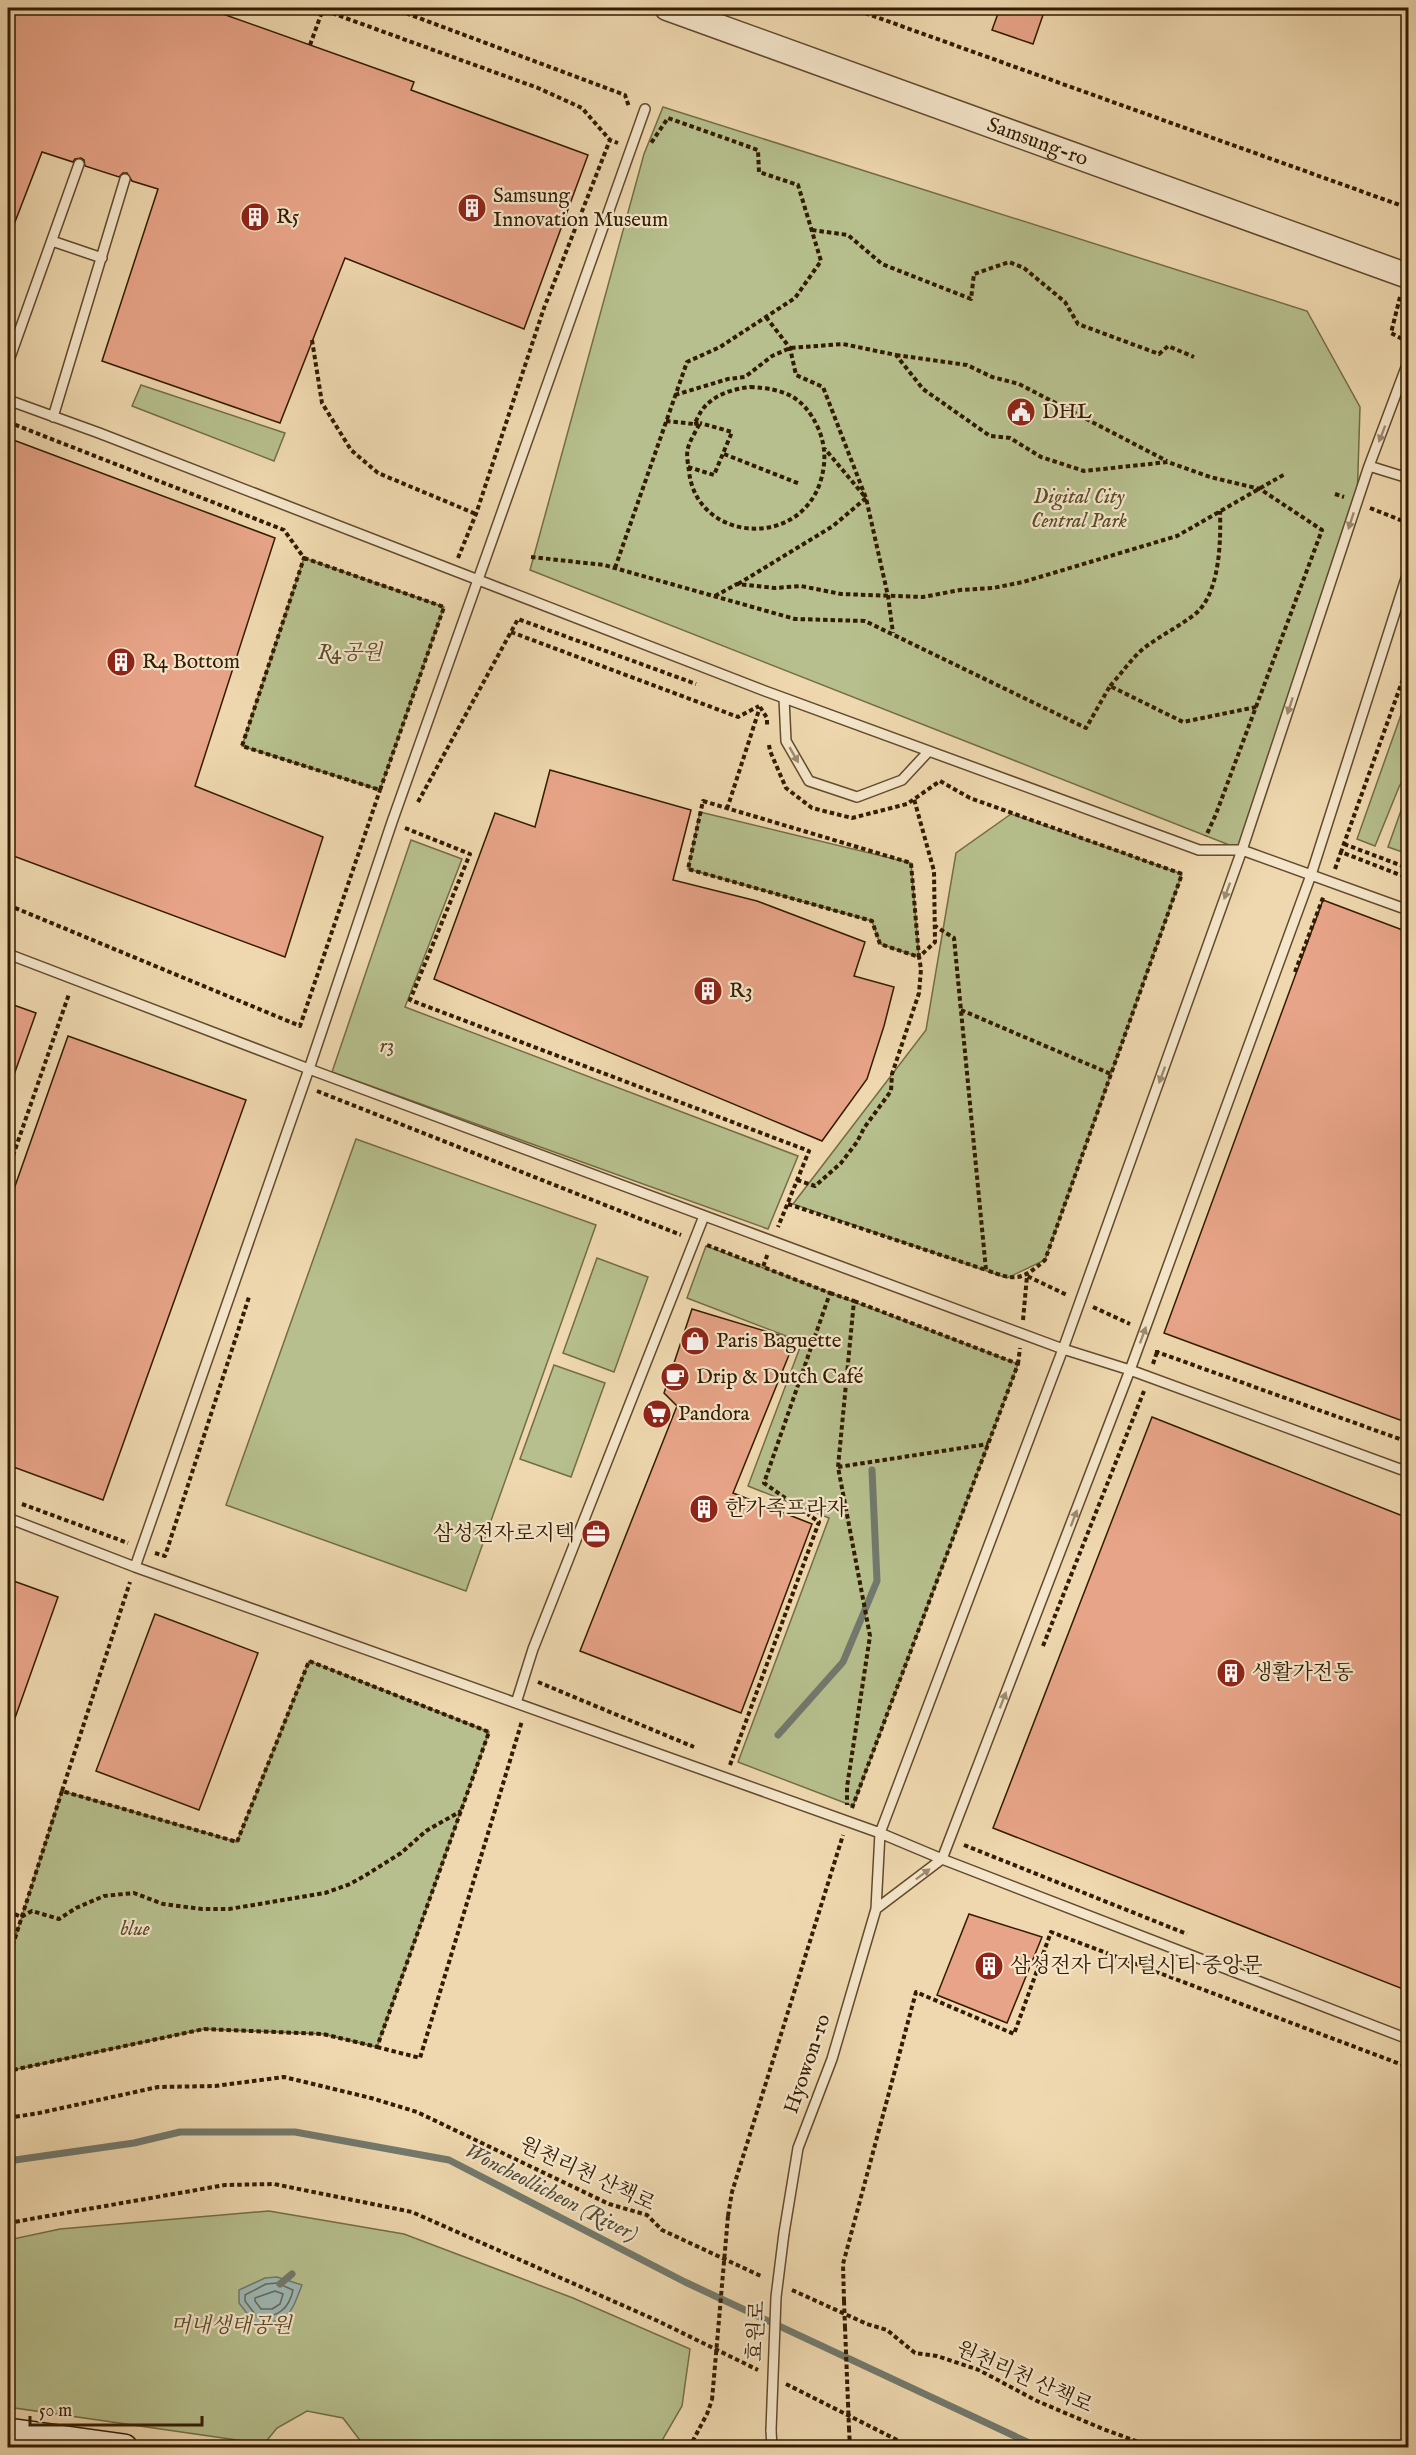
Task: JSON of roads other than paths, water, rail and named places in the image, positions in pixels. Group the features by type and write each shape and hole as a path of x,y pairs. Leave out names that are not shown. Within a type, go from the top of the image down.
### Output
{"main road":[{"path":"8,2432 124,2448"}],"street":[{"name":"Samsung-ro","path":"667,8 1407,275"}],"lane":[{"path":"135,1567 309,1069 388,834 645,108"},
{"path":"8,363 79,164"},
{"path":"53,417 125,179"},
{"path":"52,241 102,258"},
{"name":"Hyowon-ro","path":"784,2233 798,2148 832,2059 876,1909 880,1833 1063,1349 1242,850 1369,466 1408,362"},
{"path":"8,400 928,752 1199,850 1242,850 1408,910"},
{"path":"1369,466 1408,478"},
{"path":"876,1909 942,1859 1130,1370 1311,875 1408,572"},
{"path":"784,698 786,741 809,781 857,797 902,780 928,752"},
{"path":"8,954 772,1242 1408,1472"},
{"path":"516,1702 533,1649 704,1216"},
{"path":"8,1518 135,1567 880,1833 1408,2039"},
{"name":"효원로","path":"772,2448 777,2296 784,2233"}],"water":[{"path":"277,2277 302,2285 295,2304 282,2318 256,2325 239,2303 239,2290 265,2278"}],"waterway":[{"path":"778,1735 843,1662 877,1581 872,1470"},
{"name":"Woncheollicheon (River)","path":"8,2161 134,2143 180,2132 295,2132 449,2160 685,2282 1040,2448"},
{"path":"280,2284 292,2274"}],"place":[{"name":"Samsung Innovation Museum","path":"472,208"},
{"name":"R5","path":"255,217"},
{"name":"DHL","path":"1021,412"},
{"name":"R4 Bottom","path":"121,662"},
{"name":"R3","path":"708,991"},
{"name":"Paris Baguette","path":"695,1341"},
{"name":"Drip & Dutch Café","path":"675,1377"},
{"name":"Pandora","path":"657,1414"},
{"name":"한가족프라자","path":"704,1509"},
{"name":"삼성전자로지텍","path":"596,1534"},
{"name":"생활가전동","path":"1231,1673"},
{"name":"삼성전자 디지털시티 중앙문","path":"989,1966"}],"park label":[{"name":"Digital City Central Park","path":"1079,509"},
{"name":"R4공원","path":"350,653"},
{"name":"r3","path":"387,1046"},
{"name":"blue","path":"135,1929"},
{"name":"머내생태공원","path":"231,2326"}]}
